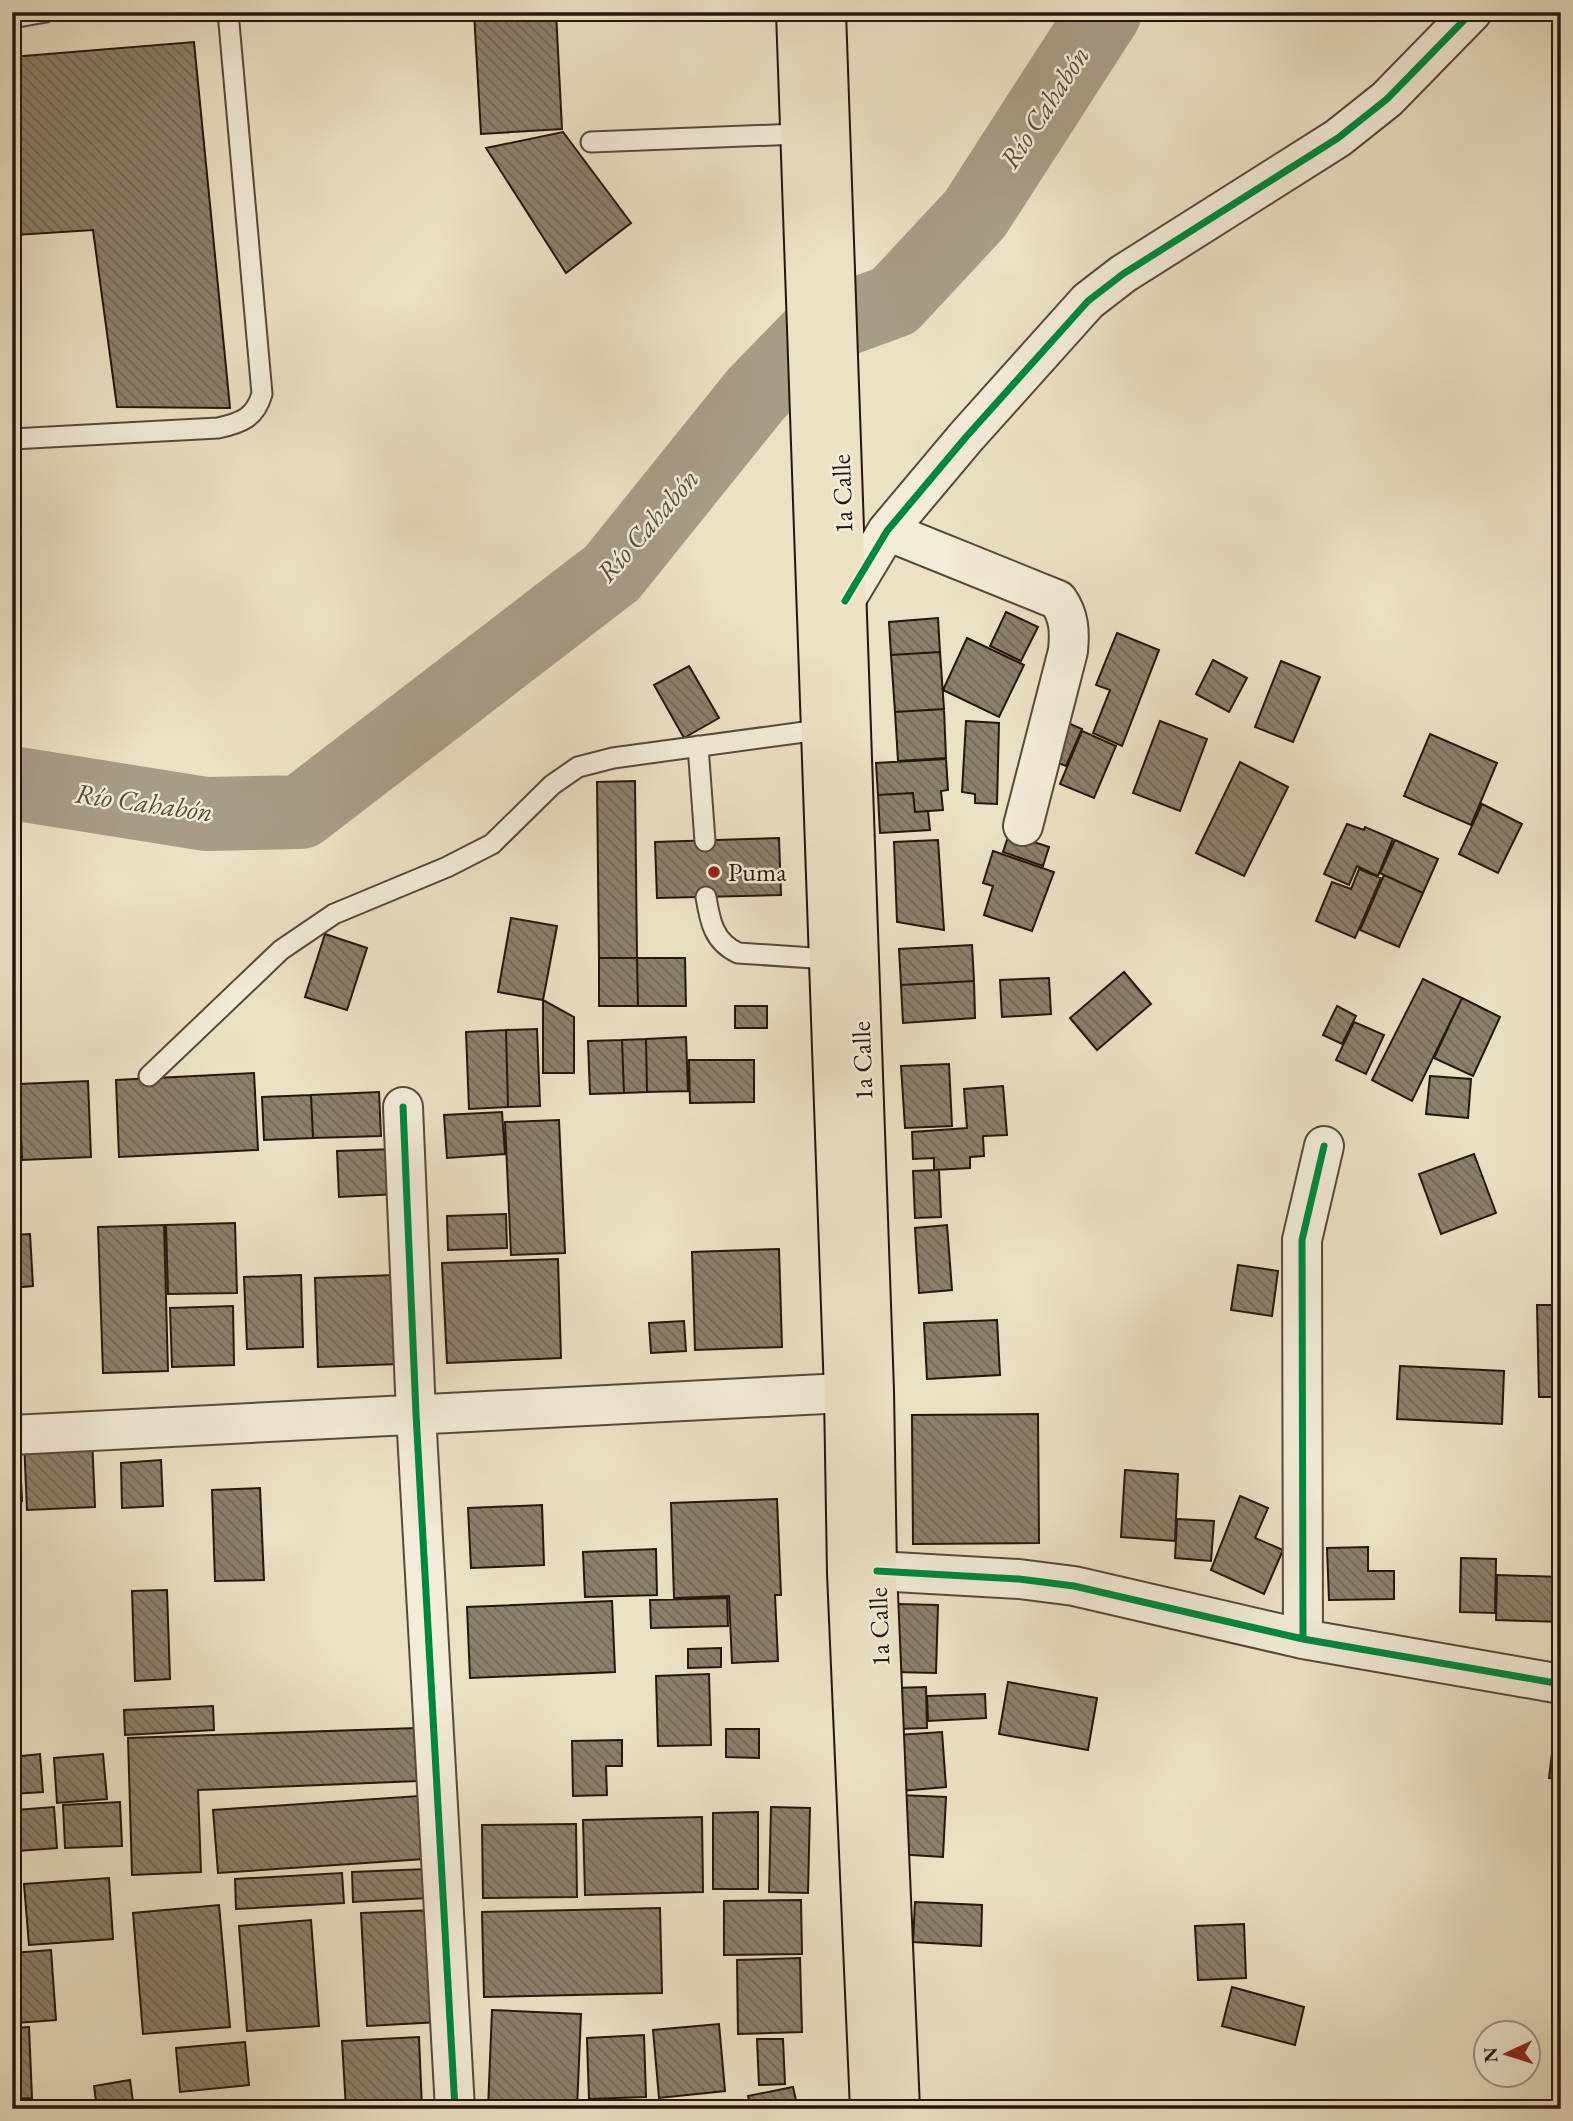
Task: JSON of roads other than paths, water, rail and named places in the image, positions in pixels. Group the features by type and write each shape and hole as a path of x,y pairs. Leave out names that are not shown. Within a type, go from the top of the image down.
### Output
{"main road":[{"name":"1a Calle","path":"796,12 798,134 817,229"},
{"name":"1a Calle","path":"832,24 817,229 826,481 819,730 844,1393 847,1573 870,2109"},
{"name":"1a Calle","path":"826,481 845,601 874,1377 877,1571 900,2109"}],"street":[{"path":"845,601 887,531 975,426 1088,301 1123,274 1338,138 1387,99 1472,12"},
{"path":"887,531 1058,600 1065,610 1069,623 1068,650 1023,826"},
{"path":"403,1107 416,1414 456,2109"},
{"path":"1303,1639 1303,1240 1324,1146"},
{"path":"12,1435 844,1393"},
{"path":"877,1571 1020,1579 1074,1586 1303,1639 1561,1684"}],"lane":[{"path":"12,18 46,12"},
{"path":"12,439 218,428 239,424 257,408 262,394 228,12"},
{"path":"590,142 798,134"},
{"path":"149,1076 291,943 334,914 447,867 492,844 552,785 578,766 613,758 819,730"},
{"path":"698,746 705,841"},
{"path":"706,897 713,930 729,949 738,953 828,959"}],"waterway":[{"name":"Río Cahabón","path":"12,783 206,814 301,812 612,573 756,394 820,328 894,301 975,214 1105,12"}],"place":[{"name":"Puma","path":"714,872"}]}
